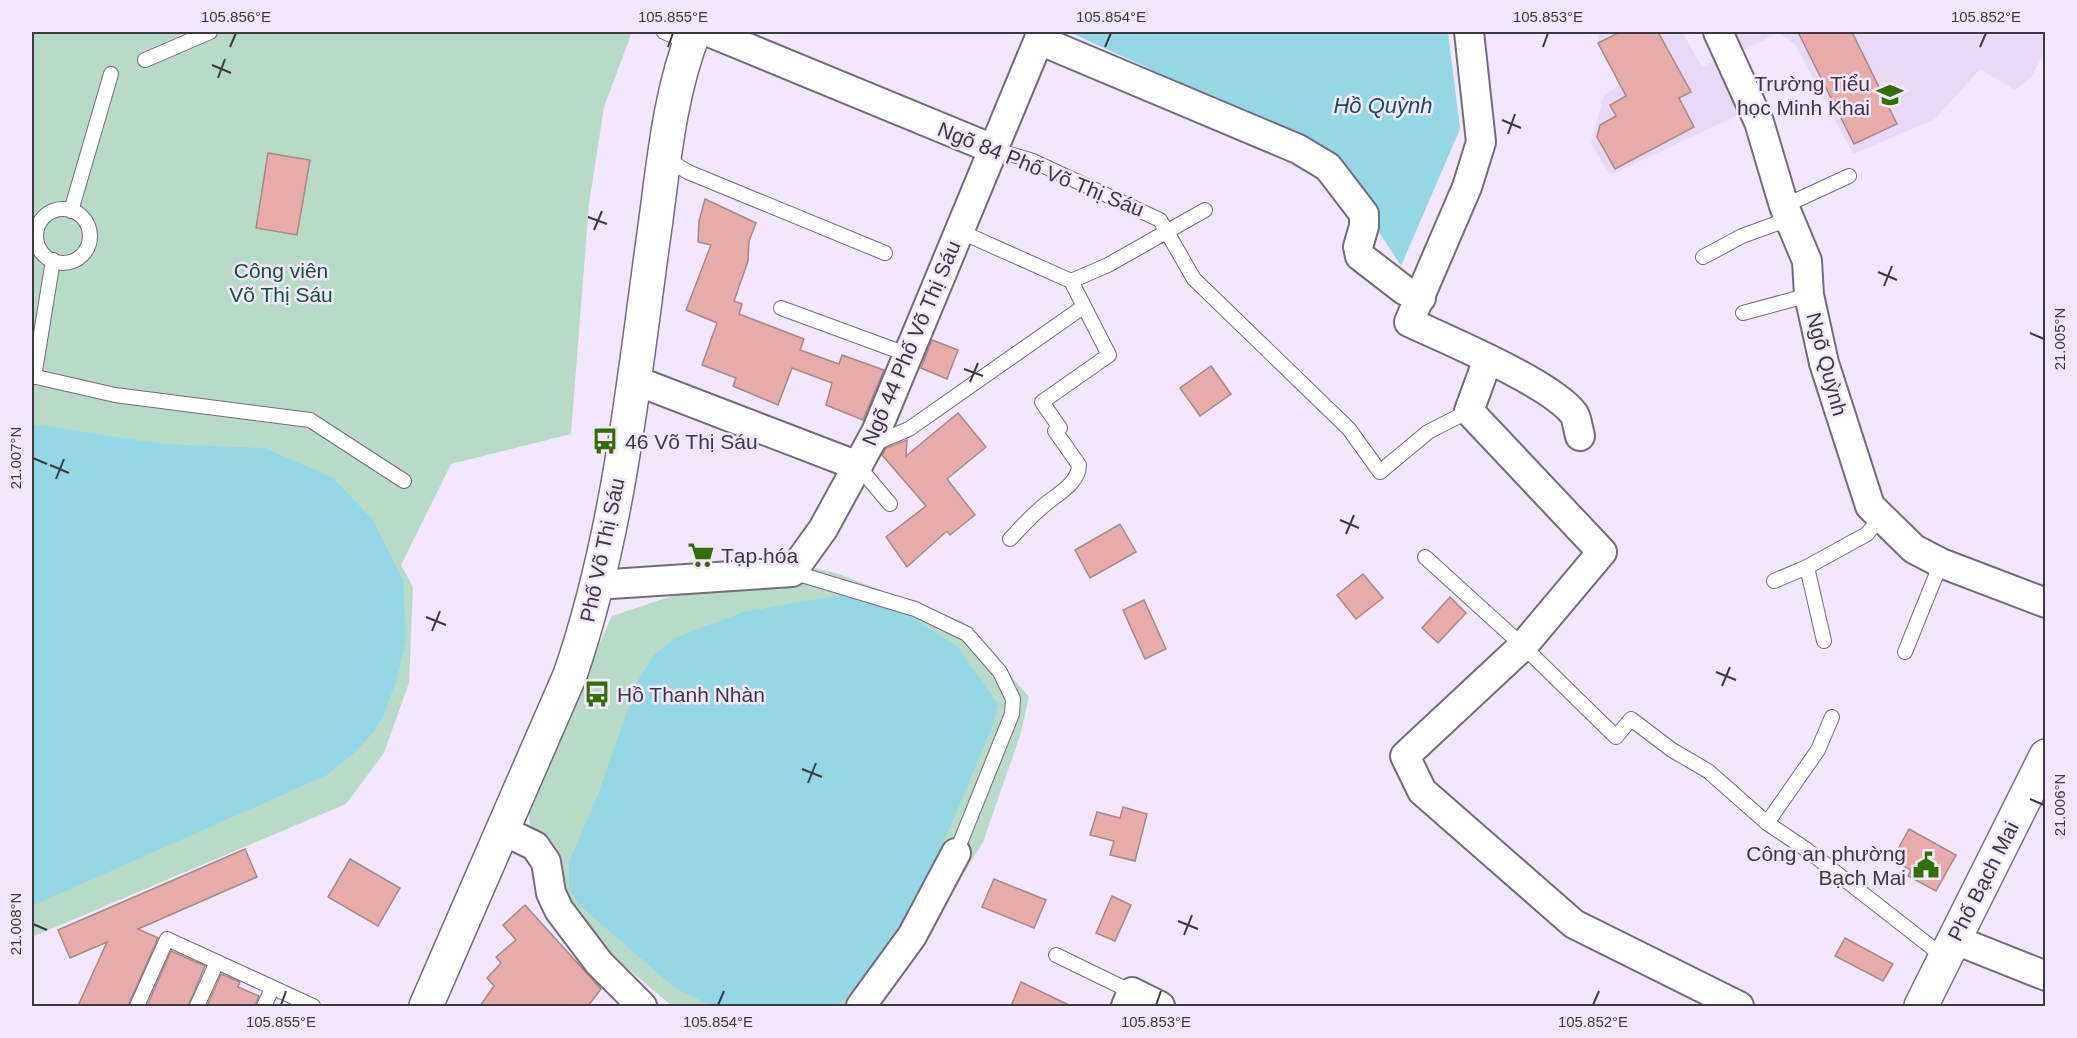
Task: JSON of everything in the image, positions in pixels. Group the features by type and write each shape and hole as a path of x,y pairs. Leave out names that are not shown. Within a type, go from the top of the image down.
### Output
{"street":[{"path":"1409,318 1467,188 1481,142 1469,32"},
{"name":"Ngõ Quỳnh","path":"1718,32 1759,122 1786,212 1807,261 1809,295 1824,363 1870,506 1914,549 1941,563 2046,603"},
{"name":"Ngõ 84 Phố Võ Thị Sáu","path":"689,34 993,149"},
{"name":"Phố Võ Thị Sáu","path":"426,1006 570,675 596,585 617,487 665,158 689,34"},
{"path":"1040,36 1298,149 1322,163 1338,178 1364,214 1364,226 1358,246 1360,256 1404,290 1409,318"},
{"name":"Ngõ 44 Phố Võ Thị Sáu","path":"634,380 863,456 909,355 1040,36"},
{"path":"1409,318 1548,393 1574,414 1580,436"},
{"path":"1488,359 1469,411 1602,552 1523,646 1405,756 1422,791 1574,924 1731,1005"},
{"path":"596,585 792,572 823,529 863,456"},
{"name":"Phố Bạch Mai","path":"1921,1006 2046,756"},
{"path":"502,830 535,846 546,862 551,893 559,910 599,963 642,1006"},
{"path":"861,1006 912,936 956,853"},
{"path":"1948,948 2046,976"},
{"path":"1129,999 1160,1006"}],"lane":[{"path":"145,60 210,32"},
{"path":"71,211 111,74"},
{"name":"Ngõ 84 Phố Võ Thị Sáu","path":"993,149 1033,161 1152,214 1160,220 1194,279 1349,429 1380,472 1428,432 1469,411"},
{"path":"665,158 688,172 885,253"},
{"path":"1703,257 1849,176"},
{"path":"1071,281 1166,233 1205,210"},
{"path":"54,211 71,211 85,220 89,227 89,244 78,259 61,263 41,251 34,228 54,211"},
{"path":"959,231 1071,281 1109,355 1042,402 1060,428 1055,431 1080,465 1070,484 1041,507 1010,539"},
{"path":"53,260 33,376 115,395 310,420 404,481"},
{"path":"1743,313 1809,295"},
{"path":"890,504 863,456 909,429 1083,307"},
{"path":"781,308 909,355"},
{"path":"1774,581 1807,567 1867,534 1881,518"},
{"path":"1425,557 1523,646 1616,737 1631,719 1672,750 1708,771 1767,823 1948,948"},
{"path":"1905,652 1941,563"},
{"path":"1807,567 1824,641"},
{"path":"792,572 915,609 967,634 1000,672 1013,699 1012,714 956,853"},
{"path":"1767,823 1808,766 1832,717"},
{"path":"137,1006 167,939 313,1006"},
{"path":"1056,955 1129,999"},
{"path":"197,1006 218,962"},
{"path":"264,1006 272,989"}],"shaded area":[{"path":"1598,32 1682,32 1702,67 1716,60 1747,111 1610,175 1591,143 1604,95 1620,84 1598,43"},
{"name":"Trường Tiểu học Minh Khai","path":"1724,32 2045,32 2045,52 2031,77 2015,90 1980,69 1935,119 1853,154 1795,44 1778,33 1735,55"}],"green space":[{"name":"Công viên Võ Thị Sáu","path":"32,32 632,32 604,107 589,204 571,434 451,464 401,565 413,587 409,683 384,753 346,804 32,937"},
{"name":"Hồ Thanh Nhàn","path":"780,560 839,574 964,622 1029,697 1020,736 983,842 880,1006 672,1006 574,923 533,865 528,801 612,616"}],"water":[{"name":"Hồ Quỳnh","path":"1069,32 1448,32 1460,129 1401,266 1325,149"},
{"path":"32,424 163,444 265,448 333,478 373,520 403,580 406,640 397,679 383,716 373,733 355,752 327,775 32,906"},
{"name":"Hồ Thanh Nhàn","path":"843,595 895,607 957,646 998,704 993,725 919,901 878,960 839,1006 713,1006 676,989 579,905 569,888 569,862 597,797 638,680 654,655 675,638 743,612"}],"building":[{"path":"1620,32 1658,32 1691,92 1679,98 1694,127 1615,169 1597,137 1600,125 1616,116 1610,105 1626,96 1598,43"},
{"path":"1798,32 1852,32 1897,124 1854,144"},
{"path":"268,153 310,160 297,235 256,228"},
{"path":"705,199 756,223 749,241 748,261 734,301 742,304 739,314 804,339 800,350 839,364 842,355 884,370 863,420 826,405 832,383 792,368 778,405 733,386 736,378 702,365 717,323 686,310 711,245 698,242 699,221"},
{"path":"932,340 958,350 947,379 921,368"},
{"path":"1211,366 1231,394 1200,416 1180,388"},
{"path":"958,413 986,447 947,479 975,515 950,535 947,531 907,567 886,537 926,506 882,455 886,448 907,440 906,456"},
{"path":"1120,524 1136,552 1090,578 1075,550"},
{"path":"1363,574 1383,598 1356,619 1337,595"},
{"path":"1450,597 1466,613 1438,643 1422,628"},
{"path":"1144,600 1166,649 1145,659 1123,610"},
{"path":"1123,807 1147,814 1135,861 1110,855 1114,841 1090,835 1097,812 1120,818"},
{"name":"Công an phường Bạch Mai","path":"1909,829 1956,855 1936,891 1908,876 1911,870 1892,860"},
{"path":"245,849 257,877 138,929 158,938 128,1006 78,1006 107,942 70,958 58,930"},
{"path":"350,859 400,888 378,926 328,897"},
{"path":"994,879 1046,900 1034,928 982,907"},
{"path":"1112,896 1131,905 1115,941 1096,933"},
{"path":"525,905 601,989 588,1006 480,1006 494,986 487,978 501,963 496,957 516,940 503,925"},
{"path":"1845,938 1893,964 1883,981 1835,956"},
{"path":"171,951 205,966 188,1006 147,1006"},
{"path":"221,974 240,982 238,987 259,996 255,1006 207,1006"},
{"path":"1021,982 1071,1006 1011,1006"}],"place":[{"name":"Trường Tiểu học Minh Khai","path":"1890,95"},
{"name":"46 Võ Thị Sáu","path":"605,441"},
{"name":"Tạp hóa","path":"701,555"},
{"name":"Hồ Thanh Nhàn","path":"597,694"},
{"name":"Công an phường Bạch Mai","path":"1926,865"}]}
